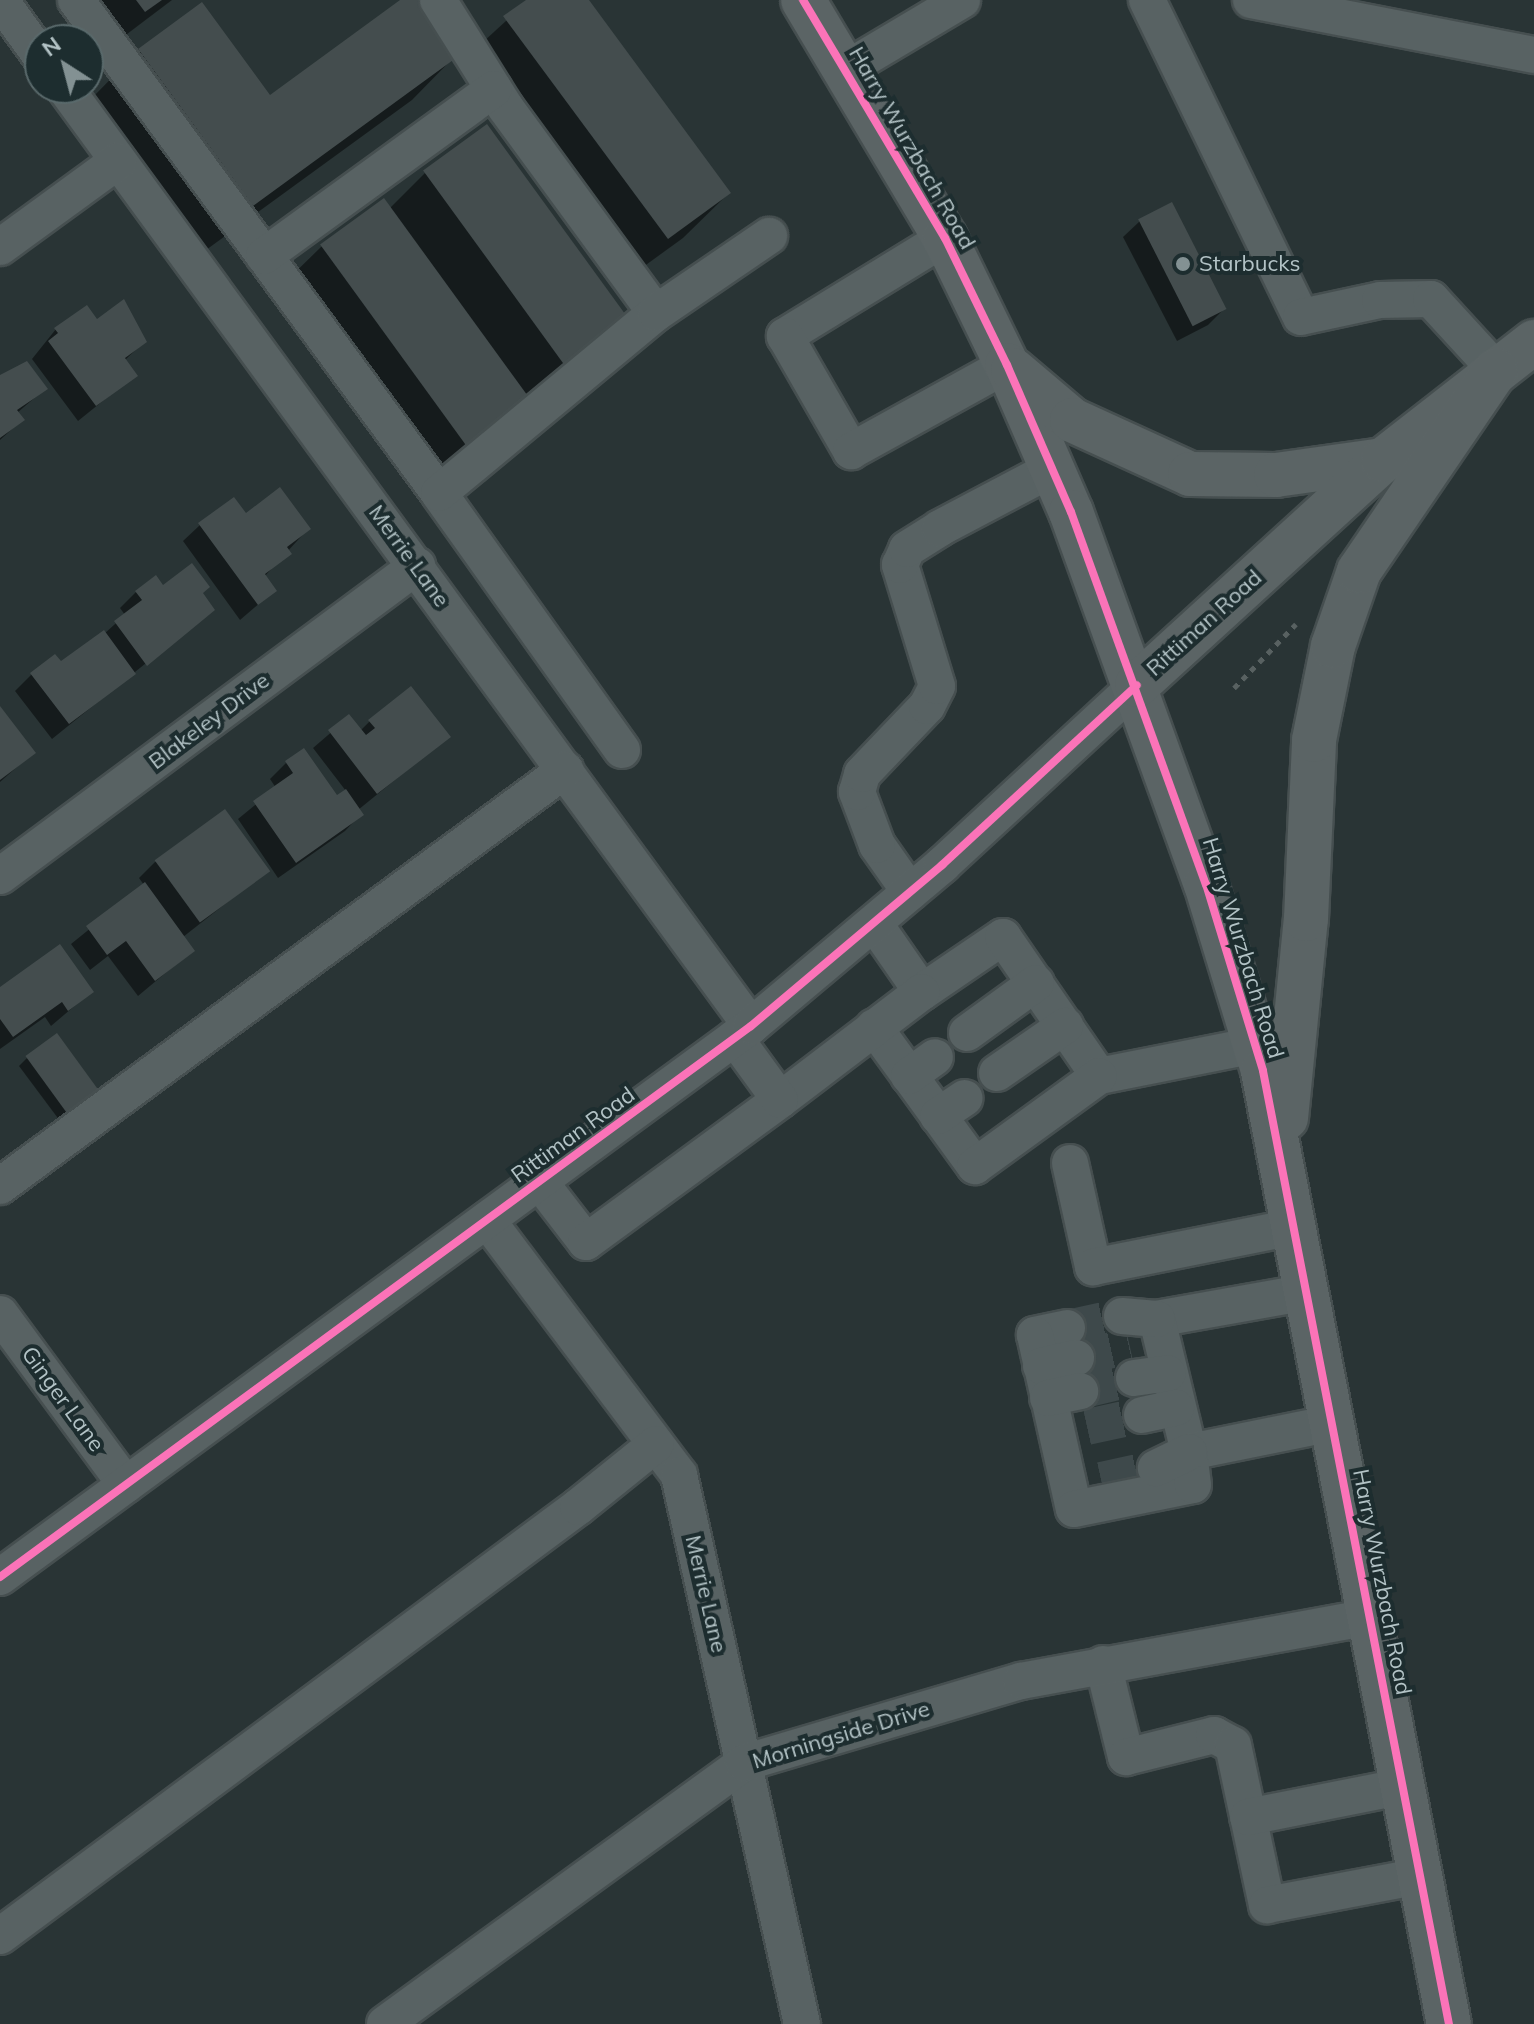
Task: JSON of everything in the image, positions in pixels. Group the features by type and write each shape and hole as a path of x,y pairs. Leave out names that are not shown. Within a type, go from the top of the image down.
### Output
{"main road":[{"name":"Harry Wurzbach Road","path":"803,0 945,238 1007,365 1052,469 1137,685 1255,1045 1308,1292 1449,2024"},
{"name":"Rittiman Road","path":"1137,685 1383,460 1534,342"},
{"path":"1007,365 1072,420 1190,474 1263,476 1383,460"},
{"path":"1280,1172 1306,919 1314,740 1333,646 1359,571 1496,370"}],"street":[{"path":"0,0 24,33"},
{"path":"76,0 439,493 622,750"},
{"path":"438,0 494,89 656,313"},
{"path":"846,69 962,0"},
{"path":"1147,0 1301,317 1380,300 1431,299 1496,370"},
{"path":"1251,0 1534,55"},
{"path":"264,256 494,89"},
{"name":"Merrie Lane","path":"77,104 565,770 743,1032 780,1100"},
{"path":"0,247 118,161"},
{"path":"439,493 656,313 769,236"},
{"path":"945,238 785,336 851,451 1007,365"},
{"path":"910,892 877,845 857,792 862,774 927,706 937,686 900,565 907,549 940,528 1052,469"},
{"name":"Blakeley Drive","path":"0,876 417,566"},
{"name":"Rittiman Road","path":"0,1577 743,1032 910,892 1137,685"},
{"path":"0,1186 565,770"},
{"path":"874,923 922,992"},
{"path":"539,1181 586,1242 874,1027 1003,937 1099,1076"},
{"path":"967,1033 1036,983"},
{"path":"997,1073 1065,1026"},
{"path":"874,1027 922,1066 952,1107 975,1166 1099,1076 1255,1045"},
{"path":"1070,1163 1093,1267 1293,1227"},
{"name":"Merrie Lane","path":"487,1220 679,1475 802,2024"},
{"path":"1062,1368 1079,1458 1074,1509 1193,1485 1166,1438 1145,1345 1308,1292"},
{"name":"Ginger Lane","path":"0,1314 126,1485"},
{"path":"1166,1438 1333,1423"},
{"path":"0,1936 566,1517 656,1444"},
{"name":"Morningside Drive","path":"385,2024 744,1763 1021,1681 1371,1617"},
{"path":"1103,1664 1126,1757 1214,1735 1233,1745 1267,1905 1421,1876"},
{"path":"1248,1817 1404,1786"}],"path":[{"path":"1234,688 1308,612"}],"building":[{"path":"136,0 162,0 145,12"},
{"path":"400,0 420,0 460,55 253,206 138,49 202,2 270,95"},
{"path":"526,0 589,0 731,193 668,239 503,16"},
{"path":"487,124 636,329 572,376 423,170"},
{"path":"384,198 534,404 470,451 320,244"},
{"name":"Starbucks","path":"1172,202 1226,309 1193,326 1138,219"},
{"path":"124,299 147,342 125,358 138,376 96,406 48,341 58,333 54,328 87,305 97,319"},
{"path":"27,361 48,389 17,410 25,420 0,438 0,375"},
{"path":"280,487 311,529 287,547 292,554 265,574 277,591 258,605 198,523 234,497 246,513"},
{"path":"192,563 210,587 203,593 215,610 147,666 114,621 142,600 135,591 156,575 163,585"},
{"path":"104,630 136,674 69,724 30,673 55,654 61,661"},
{"path":"411,686 451,737 377,794 328,730 349,714 366,735 375,728 368,720"},
{"path":"0,706 36,753 0,780"},
{"path":"304,748 337,795 346,789 364,815 296,863 253,801 293,773 285,761"},
{"path":"225,809 270,871 200,922 155,860"},
{"path":"145,882 195,951 155,981 126,941 107,955 86,926"},
{"path":"60,944 94,992 68,1011 62,1002 13,1037 0,1019 0,987"},
{"path":"57,1033 102,1095 71,1118 25,1056"}],"tunnel":[{"path":"1067,1328 1122,1316"},
{"path":"1076,1358 1130,1346"},
{"path":"1080,1391 1134,1378"},
{"path":"1087,1427 1142,1415"},
{"path":"1101,1480 1156,1468"}],"cycle path":[{"path":"803,0 945,238 1007,365 1071,512 1206,884 1263,1071 1449,2024"},
{"path":"0,1577 751,1026 942,865 1137,685"}],"place":[{"name":"Starbucks","path":"1183,264"}]}
